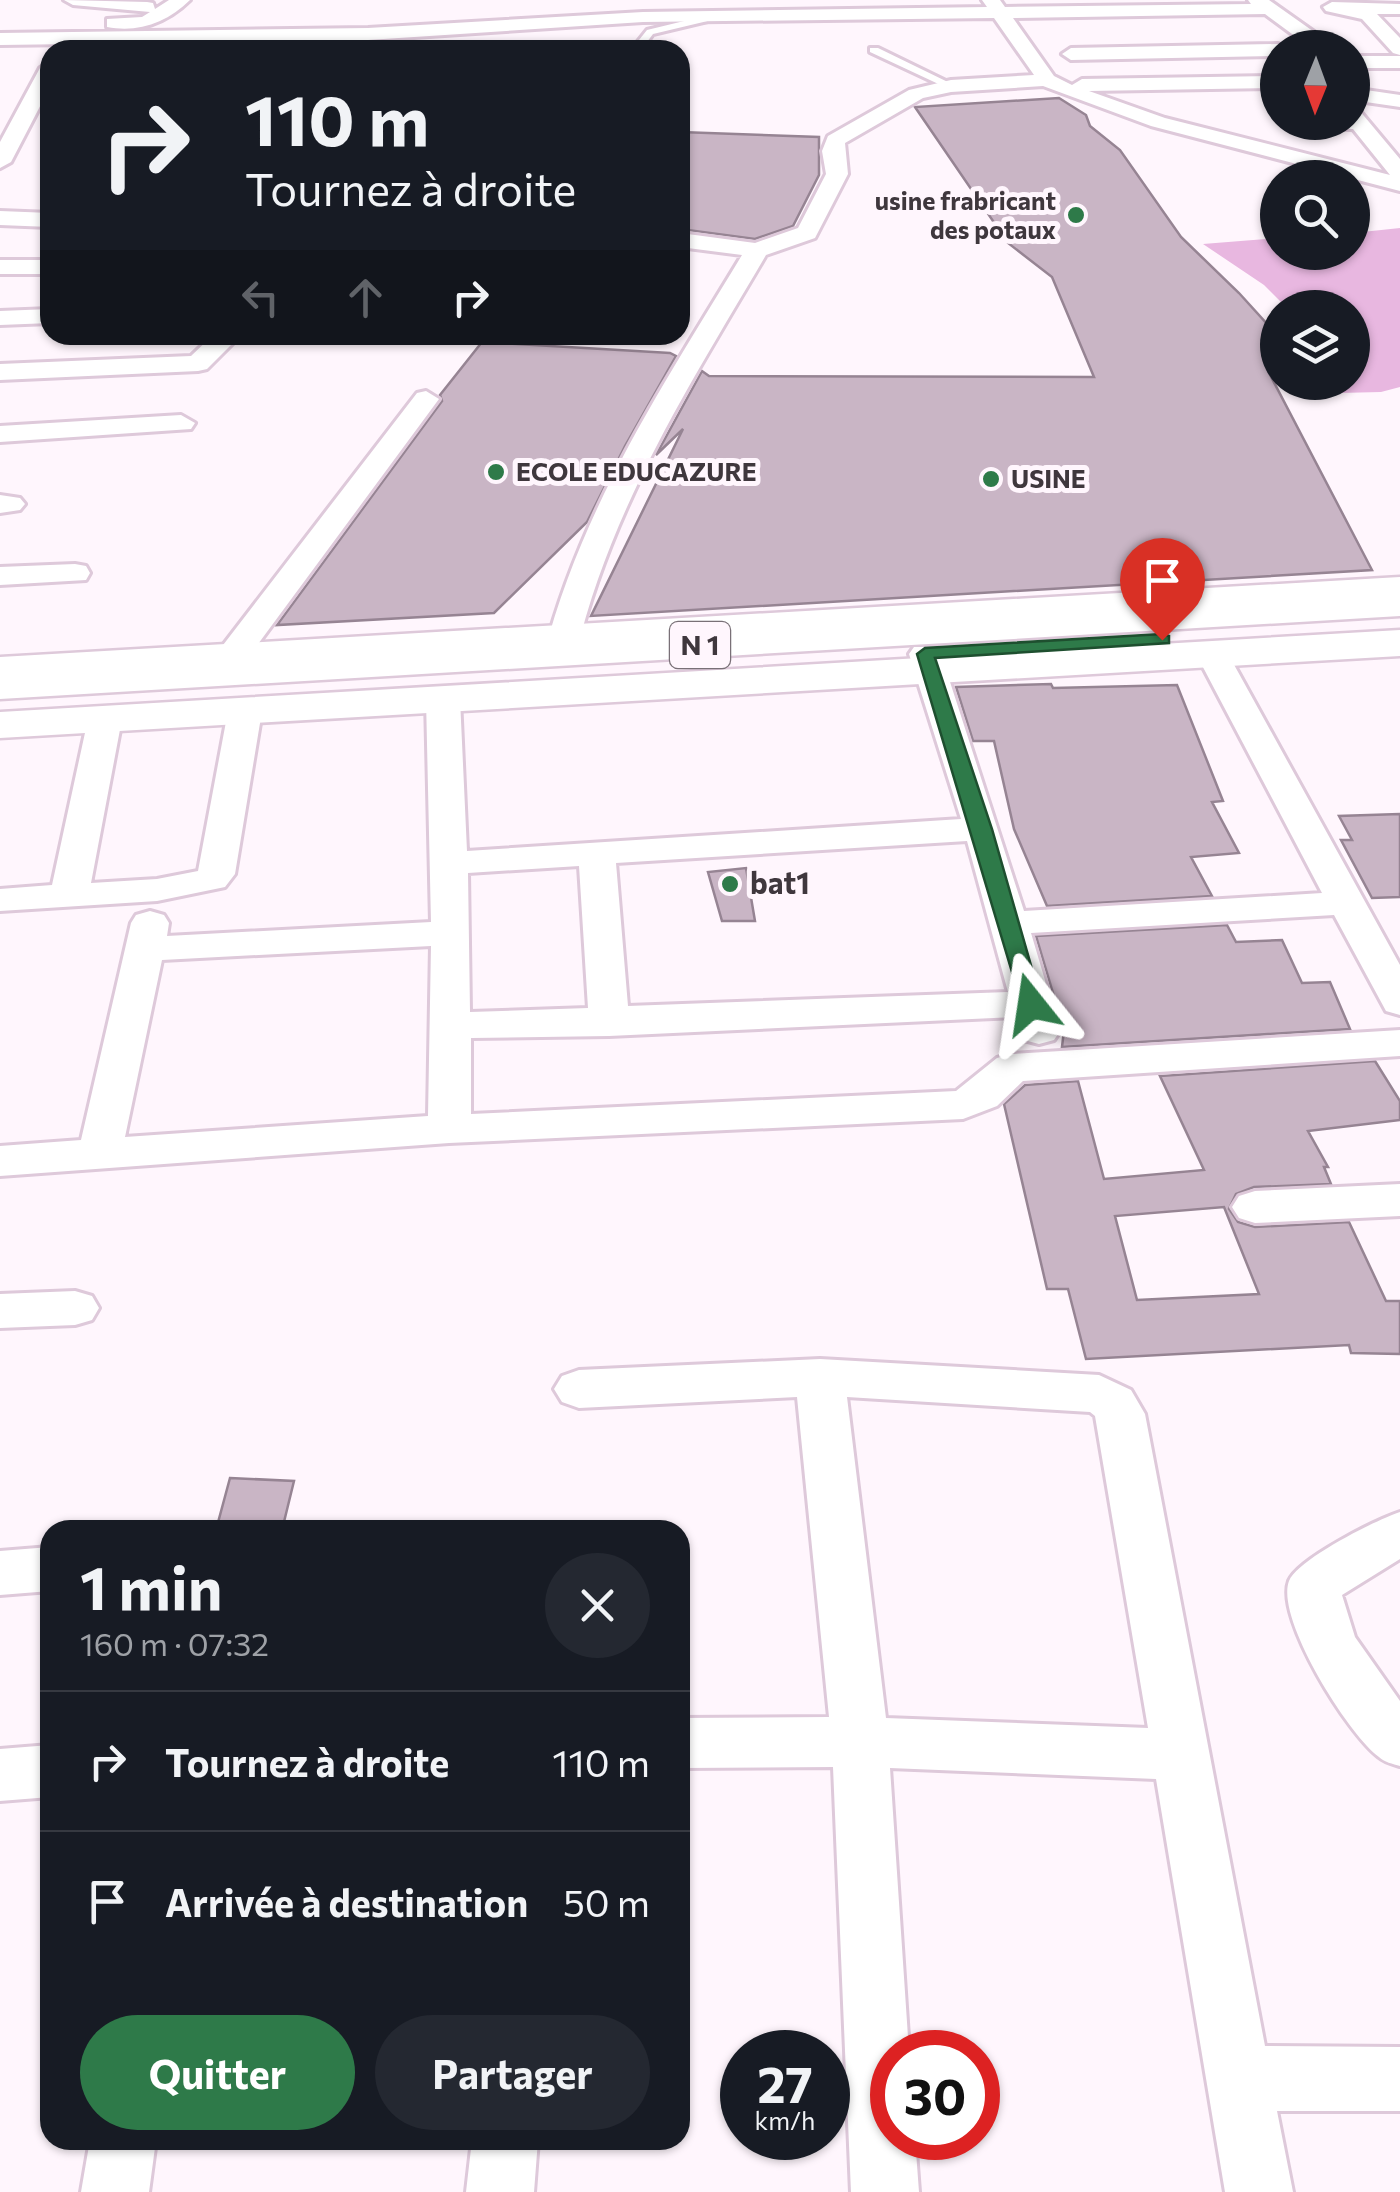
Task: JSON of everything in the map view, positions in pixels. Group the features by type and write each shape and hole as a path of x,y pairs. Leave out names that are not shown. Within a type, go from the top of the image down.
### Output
{"main road":[{"path":"0,670 232,656 562,645 1400,589"},
{"name":"N 1","path":"0,686 562,645 1400,604"},
{"name":"N 1","path":"0,707 928,661 1400,626"},
{"path":"0,725 443,699 928,661 1400,643"}],"street":[{"path":"73,0 174,5"},
{"path":"385,40 646,10 831,0"},
{"path":"572,2 713,17 996,7 1261,4 1294,30"},
{"path":"1318,30 1334,4 1354,10 1368,15 1400,59"},
{"path":"153,37 174,5"},
{"path":"996,7 1052,83 1158,122 1400,184"},
{"path":"1354,10 1400,9"},
{"path":"0,26 153,37"},
{"path":"1164,27 1181,51"},
{"path":"0,39 282,40"},
{"path":"1071,54 1260,50"},
{"path":"1370,61 1400,59"},
{"path":"0,162 17,136 40,75"},
{"path":"690,241 757,250 807,234 837,174 832,151 835,140 916,94 952,86 1260,82"},
{"path":"1370,97 1400,101"},
{"path":"1158,122 1238,122"},
{"path":"1370,127 1400,138"},
{"path":"1370,137 1400,174"},
{"path":"0,218 40,220"},
{"path":"562,645 587,558 624,480 757,250"},
{"path":"8,273 40,269"},
{"path":"0,318 40,316"},
{"path":"0,372 198,363 217,345"},
{"path":"232,656 426,400"},
{"path":"0,434 181,424"},
{"path":"0,576 76,573"},
{"path":"1211,652 1400,1002"},
{"path":"928,661 982,829 1048,1064"},
{"path":"443,699 451,933 449,1129"},
{"path":"0,900 157,890 203,883 216,874 245,711"},
{"path":"69,896 105,719"},
{"path":"448,863 982,829"},
{"path":"597,855 609,1023"},
{"path":"100,1152 157,890"},
{"path":"1009,923 1348,903"},
{"path":"144,949 451,933"},
{"path":"452,1026 1031,1004"},
{"path":"0,1162 449,1129 962,1105 982,1096 1008,1070 1048,1064 1400,1043"},
{"path":"1255,1207 1400,1200"},
{"path":"0,1311 75,1308"},
{"path":"579,1389 820,1377 1099,1394 1114,1403 1120,1414 1259,2192"},
{"path":"820,1377 860,1742 885,2192"},
{"path":"1400,1532 1320,1578 1314,1593 1339,1664 1400,1742"},
{"path":"0,1572 40,1570"},
{"path":"690,1743 860,1742 1181,1755"},
{"path":"0,1776 40,1772"},
{"path":"1238,2078 1400,2079"},
{"path":"115,2192 121,2150"},
{"path":"500,2192 504,2150"}],"lane":[{"path":"644,40 650,32 713,17"},
{"path":"874,50 952,86"}],"shaded area":[{"path":"1400,228 1400,387 1381,392 1370,392 1370,290 1269,290 1203,244 1260,239 1260,270 1370,270 1370,231"}],"building":[{"name":"USINE","path":"1059,98 1086,115 1090,126 1120,150 1181,237 1260,316 1260,400 1283,400 1372,570 591,616 683,429 656,455 702,371 709,376 1094,377 1052,277 1008,243 915,107"},
{"path":"690,132 819,137 819,175 793,226 755,239 690,230"},
{"name":"ECOLE EDUCAZURE","path":"480,345 533,345 676,356 587,522 494,613 277,625 442,401 440,395"},
{"path":"1051,684 1053,688 1177,685 1223,801 1212,802 1239,853 1191,857 1212,896 1047,906 1014,829 994,741 973,741 956,687"},
{"path":"1400,814 1400,897 1372,898 1341,840 1352,840 1339,816"},
{"name":"bat1","path":"746,868 755,921 722,921 708,872"},
{"path":"1227,925 1236,942 1282,940 1302,983 1330,982 1350,1029 1062,1047 1064,1030 1036,936"},
{"path":"1375,1061 1400,1101 1400,1120 1308,1131 1328,1167 1324,1167 1331,1184 1254,1187 1236,1194 1229,1209 1238,1222 1255,1227 1349,1222 1386,1301 1400,1301 1400,1354 1351,1353 1349,1345 1086,1359 1068,1289 1047,1289 1004,1104 1025,1085 1078,1081 1104,1179 1204,1170 1160,1076","holes":["1224,1207 1259,1294 1137,1300 1115,1216"]},
{"path":"230,1478 294,1481 284,1520 219,1520"}],"place":[{"name":"usine frabricant des potaux","path":"1076,215"},
{"name":"ECOLE EDUCAZURE","path":"496,472"},
{"name":"USINE","path":"991,479"},
{"name":"bat1","path":"730,884"}],"route":[{"path":"1031,1004 982,829 925,654 1162,640"}]}
